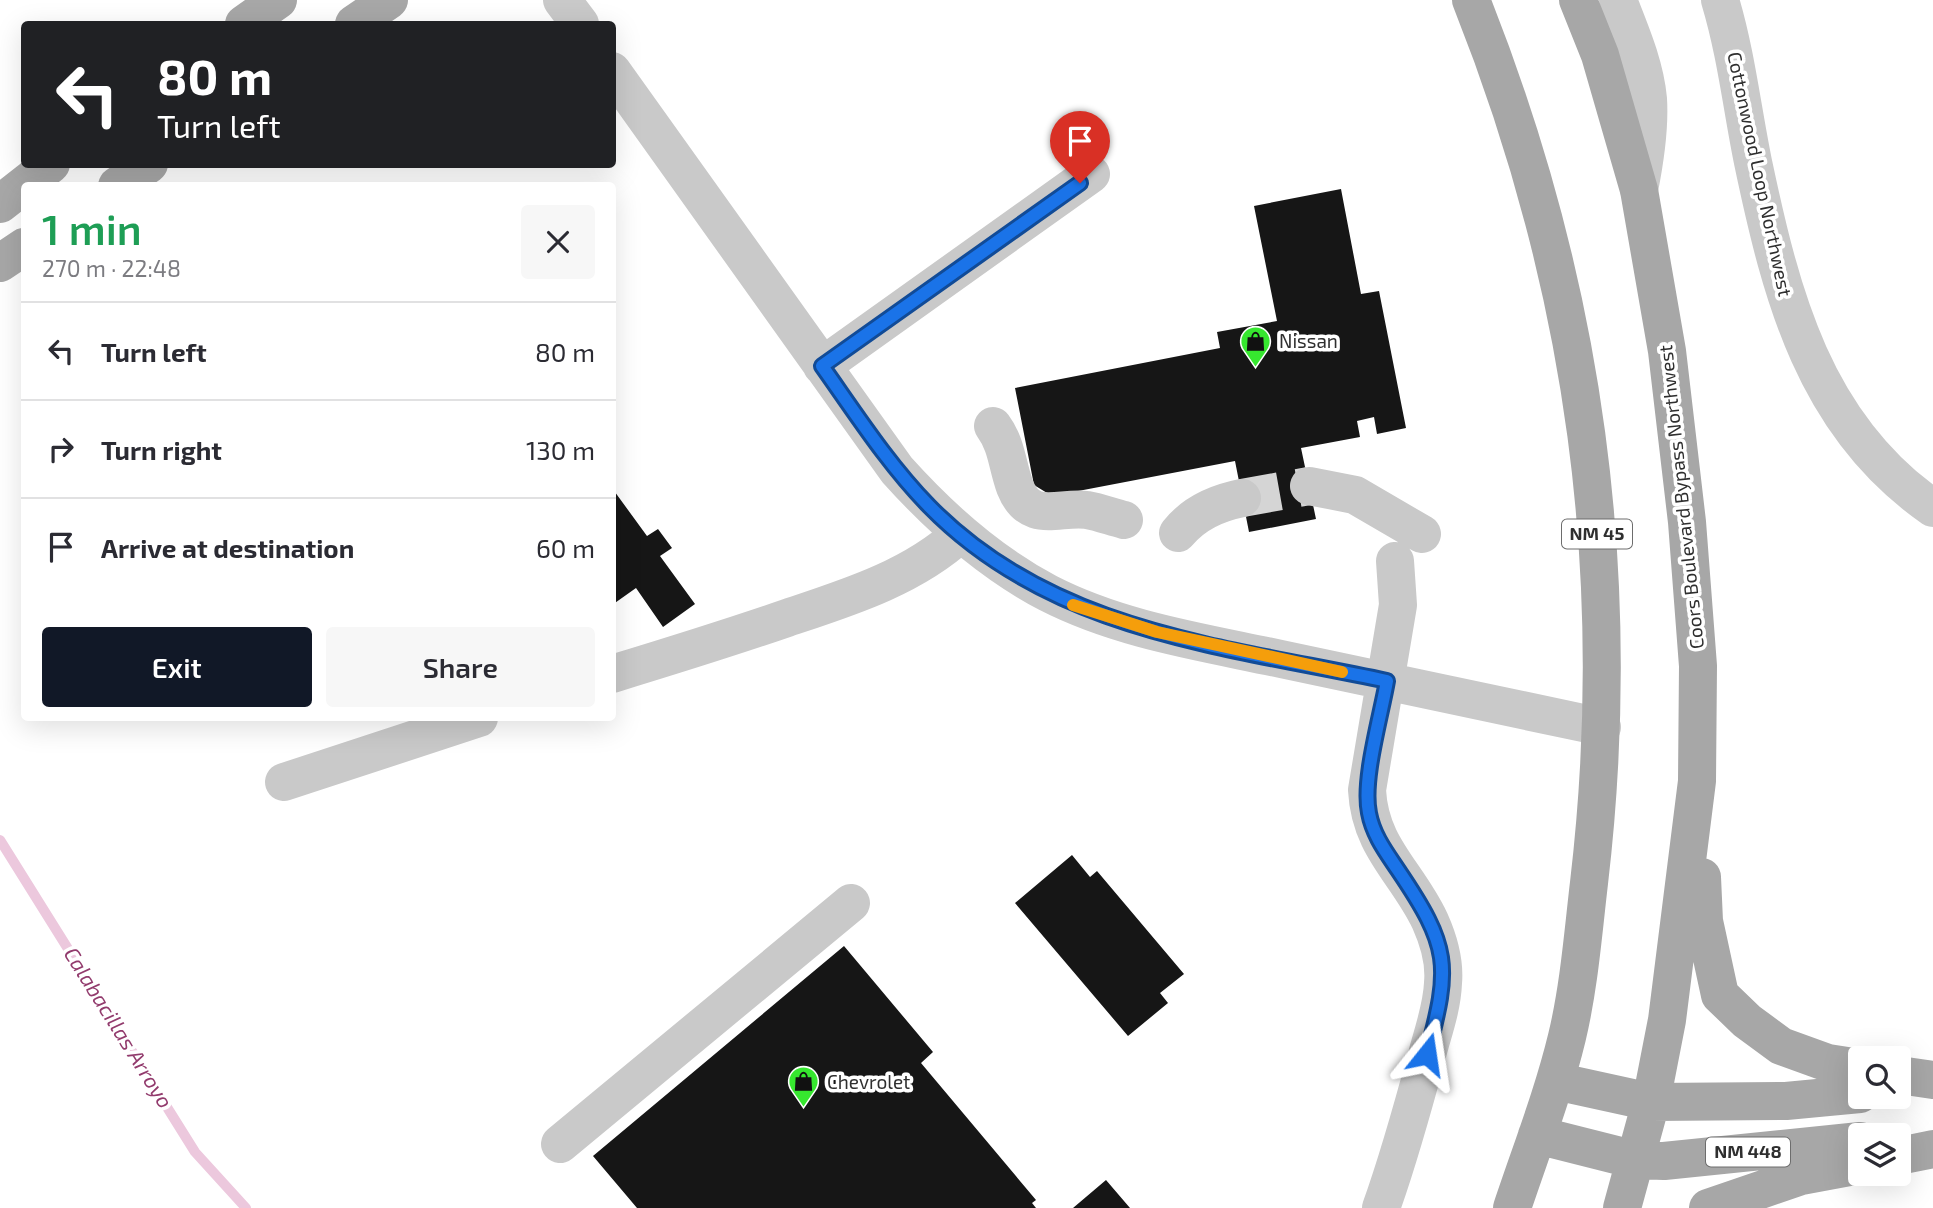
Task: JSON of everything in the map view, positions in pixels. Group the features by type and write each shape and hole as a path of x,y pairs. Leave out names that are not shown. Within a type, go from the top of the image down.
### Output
{"main road":[{"path":"248,21 278,0"},
{"path":"358,21 389,0"},
{"name":"NM 45","path":"1471,0 1502,78 1528,161 1569,323 1583,402 1596,530 1602,727 1600,777 1579,959 1568,1033 1555,1081 1512,1208"},
{"name":"Coors Boulevard Bypass Northwest","path":"1578,0 1600,55 1639,190 1667,351 1687,522 1698,666 1697,781 1667,1020 1651,1102 1622,1208"},
{"path":"29,182 46,168"},
{"path":"123,182 143,168"},
{"path":"0,205 21,188"},
{"path":"0,263 21,249"},
{"path":"1697,781 1704,921 1720,995 1747,1021 1781,1046 1828,1063 1848,1066"},
{"path":"1911,1078 1933,1083"},
{"path":"1555,1081 1651,1102 1786,1101 1848,1095"},
{"path":"1911,1087 1933,1083"},
{"name":"NM 448","path":"1537,1135 1636,1160 1664,1161 1848,1142"},
{"path":"1911,1137 1933,1136"},
{"path":"1911,1154 1933,1149"},
{"path":"1708,1208 1801,1176 1848,1167"}],"lane":[{"path":"562,0 578,21"},
{"path":"1618,0 1634,41 1647,97 1647,137 1639,190"},
{"name":"Cottonwood Loop Northwest","path":"1720,0 1734,54 1753,162 1774,251 1786,298 1813,368 1847,425 1870,453 1895,478 1933,508"},
{"path":"616,77 897,470 929,506 960,534 998,562 1048,593 1118,621 1157,632 1602,727"},
{"path":"822,366 1091,174"},
{"path":"993,426 1003,439 1017,493 1027,505 1042,512 1085,510 1124,520"},
{"path":"1309,486 1355,495 1422,534"},
{"path":"1178,533 1201,513 1242,498"},
{"path":"616,673 763,626 870,588 941,551 960,534"},
{"path":"1381,1208 1421,1079 1441,1005 1443,984 1443,961 1429,919 1384,850 1368,811 1367,790 1398,605 1395,561"},
{"path":"284,782 470,721"},
{"path":"560,1144 850,903"}],"building":[{"name":"Nissan","path":"1341,189 1361,294 1379,291 1406,428 1377,434 1374,417 1357,421 1360,437 1301,448 1316,519 1249,532 1235,461 1052,496 1034,485 1015,388 1220,348 1217,332 1277,321 1254,206"},
{"path":"616,493 647,536 658,529 672,548 660,556 695,604 663,627 636,588 616,602"},
{"path":"1072,855 1090,877 1097,871 1184,974 1160,993 1168,1003 1128,1036 1015,903"},
{"name":"Chevrolet","path":"844,946 933,1052 921,1063 1036,1200 1032,1203 1036,1208 637,1208 593,1156"},
{"path":"1106,1180 1130,1208 1073,1208"}],"waterway":[{"name":"Calabacillas Arroyo","path":"0,840 195,1152 246,1208"}],"tunnel":[{"path":"1242,498 1309,486"}],"slow traffic":[{"path":"1073,605 1157,632 1342,672"}],"place":[{"name":"Nissan","path":"1256,368"},
{"name":"Chevrolet","path":"804,1109"}],"route":[{"path":"1080,183 822,366 897,470 929,506 988,556 1048,593 1079,608 1157,632 1387,681 1367,790 1368,811 1384,850 1429,919 1443,961 1441,1005 1427,1054"}]}
